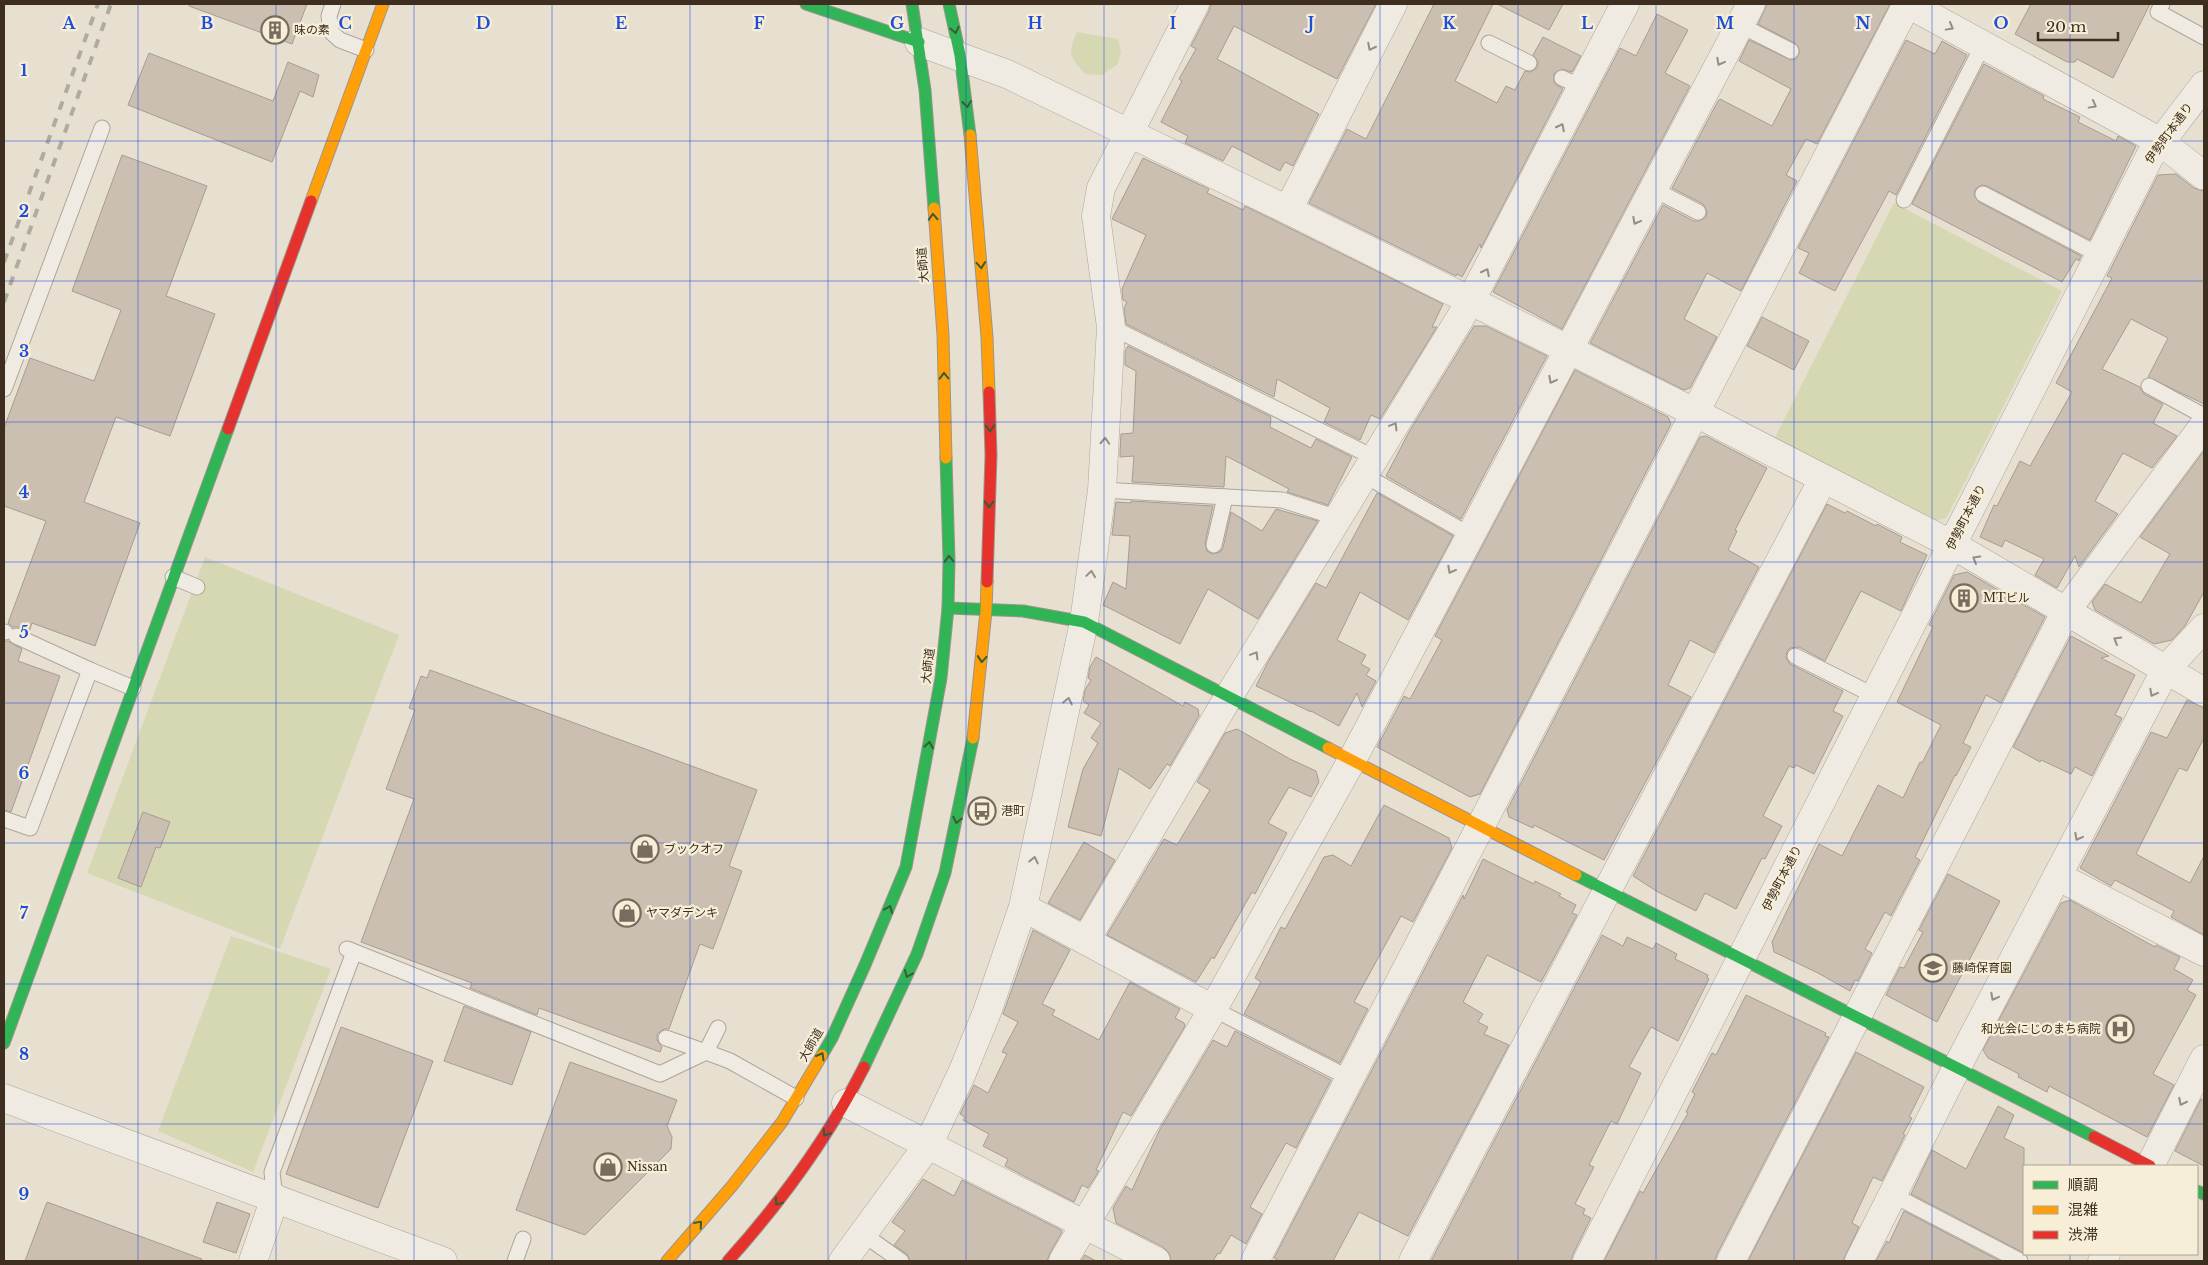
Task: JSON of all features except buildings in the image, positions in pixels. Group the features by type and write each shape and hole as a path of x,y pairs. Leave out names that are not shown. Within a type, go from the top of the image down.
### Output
{"main road":[{"path":"4,1043 383,4"},
{"path":"806,4 919,42"},
{"name":"大師道","path":"667,1261 738,1178 782,1122 832,1038 866,965 906,867 941,678 948,608 949,560 943,335 934,234 927,117 919,42 912,4"},
{"path":"728,1261 762,1224 807,1162 846,1103 892,1013 917,954 945,874 975,731 986,611 991,455 987,337 973,168 960,55 949,4"},
{"path":"948,608 986,611 1023,610 1084,622 1482,827 2148,1165"}],"street":[{"path":"843,1261 928,1145 962,1073 987,1012 1024,907 1084,622 1102,490 1111,327 1096,216 1101,188 1195,4"},
{"path":"1288,210 1393,4"},
{"path":"1086,940 1230,696 1470,302 1572,83 1625,4"},
{"path":"1255,1261 1908,4 2161,142 2204,176"},
{"path":"1063,1261 1086,1226 1213,1009 1352,760 1746,14"},
{"path":"919,42 960,55 1007,74 1288,210 1696,413 1951,544 2204,692"},
{"name":"伊勢町本通り","path":"1587,1261 2150,156 2204,85"},
{"path":"1732,1261 2066,611 2204,425"},
{"path":"1413,1261 1823,479"},
{"path":"1859,1261 1957,1067 2166,669 2204,628"},
{"path":"2057,876 2204,952"},
{"path":"1024,907 1213,1009"},
{"path":"2151,1165 2204,1059"},
{"path":"4,1098 443,1261"},
{"path":"846,1103 1156,1261"},
{"path":"253,1261 275,1198"}],"lane":[{"path":"332,4 329,16 331,32 340,40 366,50"},
{"path":"2162,4 2158,12 2204,37"},
{"path":"1746,14 1791,51"},
{"path":"1489,43 1529,62"},
{"path":"1904,200 1983,45"},
{"path":"4,390 102,128"},
{"path":"1653,189 1698,212"},
{"path":"1983,194 2099,255"},
{"path":"1111,327 1370,467 1470,535"},
{"path":"2148,386 2204,416"},
{"path":"1102,490 1282,500 1338,518"},
{"path":"1214,545 1225,497"},
{"path":"173,577 198,587"},
{"path":"8,633 133,688"},
{"path":"1795,656 1875,696"},
{"path":"4,819 30,828 90,670"},
{"path":"275,1198 272,1172 350,951 660,1074 706,1052 718,1028"},
{"path":"1213,1009 1351,1079"},
{"path":"666,1038 730,1061 796,1098"},
{"path":"1893,1195 2020,1261"},
{"path":"864,1234 902,1261"},
{"path":"514,1261 523,1239"}],"green space":[{"path":"1077,32 1118,39 1121,51 1118,64 1102,75 1085,74 1073,59 1071,50"},
{"path":"1894,203 2062,291 1950,511 1946,518 1935,521 1774,439"},
{"path":"205,557 399,635 280,949 87,873"},
{"path":"231,936 331,969 253,1172 158,1131"}],"railway":[{"path":"4,262 98,4"},
{"path":"4,302 111,4"}],"traffic: fast":[{"path":"806,4 919,42"},
{"path":"912,4 925,90 934,208"},
{"path":"949,4 960,55 970,135"},
{"path":"4,1043 228,429"},
{"path":"822,1055 832,1038 865,965 906,867 941,678 948,608 949,560 946,458"},
{"path":"948,608 1023,611 1084,622 1328,748"},
{"path":"864,1067 917,954 945,873 973,738"},
{"path":"1576,875 2094,1137"},
{"path":"2198,1191 2204,1194"}],"traffic: slow":[{"path":"311,201 383,4"},
{"path":"970,135 987,337 989,392"},
{"path":"934,208 943,335 946,458"},
{"path":"973,738 986,611 987,582"},
{"path":"1328,748 1576,875"},
{"path":"667,1261 732,1186 782,1122 822,1055"}],"traffic: jam":[{"path":"228,429 311,201"},
{"path":"987,582 991,455 989,392"},
{"path":"728,1261 767,1216 819,1144 864,1067"},
{"path":"2094,1137 2148,1165"}],"place":[{"name":"味の素","path":"275,30"},
{"name":"MTビル","path":"1964,598"},
{"name":"港町","path":"982,811"},
{"name":"ブックオフ","path":"645,849"},
{"name":"ヤマダデンキ","path":"627,913"},
{"name":"藤崎保育園","path":"1933,968"},
{"name":"和光会にじのまち病院","path":"2120,1029"},
{"name":"Nissan","path":"608,1167"}]}
